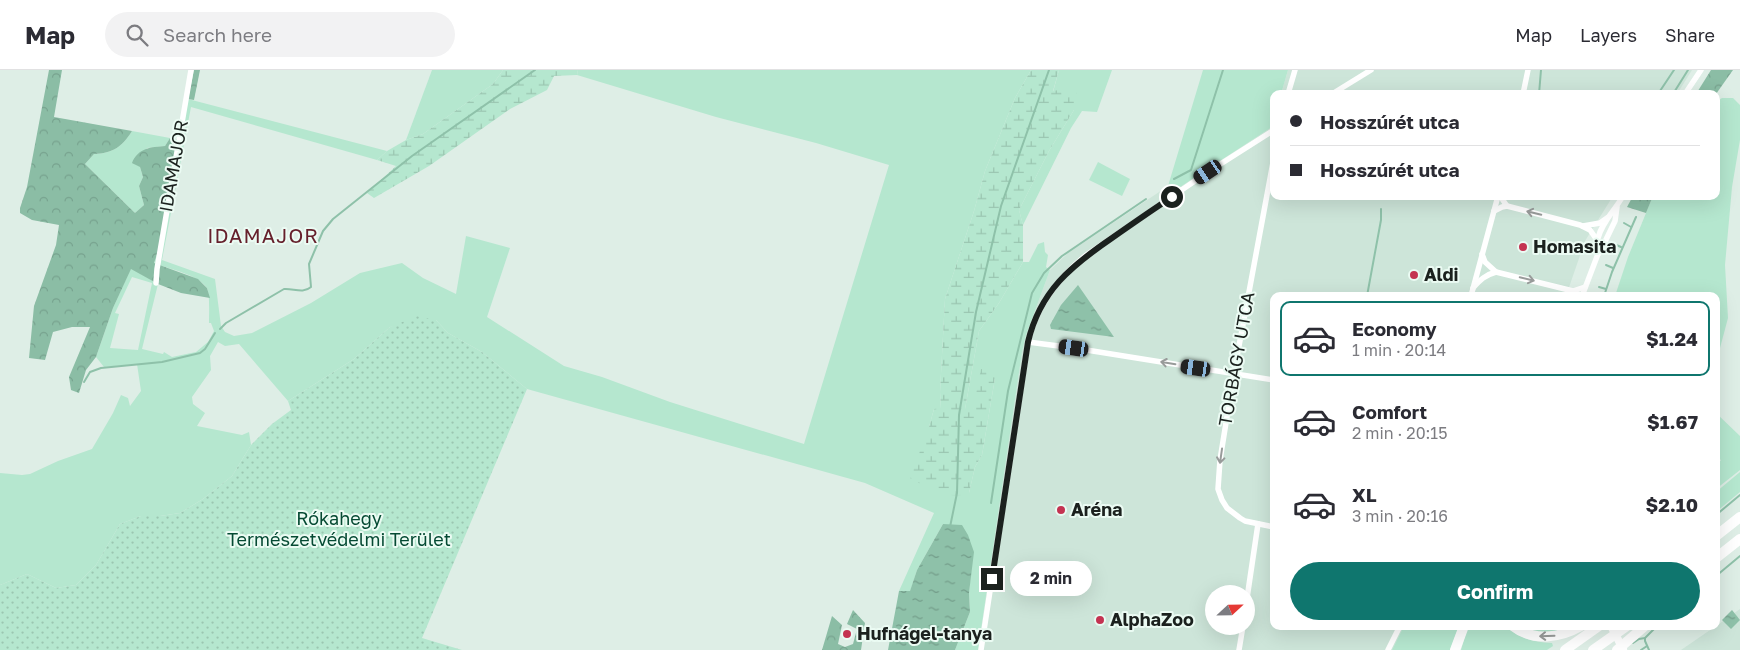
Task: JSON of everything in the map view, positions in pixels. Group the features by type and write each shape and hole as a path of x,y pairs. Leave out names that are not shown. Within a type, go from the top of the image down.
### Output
{"highway":[{"path":"1720,533 1740,517"},
{"path":"1720,555 1740,539"},
{"path":"1455,650 1462,630"},
{"path":"1520,630 1526,634 1552,637 1574,630"},
{"path":"1565,650 1593,630"},
{"path":"1593,650 1621,630"},
{"path":"1617,650 1640,630"}],"street":[{"name":"IDAMAJOR","path":"156,283 191,70"},
{"path":"1290,90 1295,70"},
{"path":"1338,90 1371,70"},
{"path":"1524,90 1528,70"},
{"path":"1688,90 1701,70"},
{"path":"981,650 1028,342 1048,295 1068,271 1085,256 1270,133"},
{"name":"TORBÁGY UTCA","path":"1270,180 1234,373 1220,460 1218,489 1227,508 1240,518 1270,526"},
{"path":"1472,292 1498,200"},
{"path":"1502,200 1507,206"},
{"path":"1583,292 1621,200"},
{"path":"1494,211 1507,206 1583,226 1590,230 1597,240"},
{"path":"1598,254 1597,240 1608,218 1618,207"},
{"path":"1583,226 1600,223 1608,218"},
{"path":"1482,254 1485,262 1496,272"},
{"path":"1473,288 1488,274 1496,272 1573,291 1585,287"},
{"path":"1566,289 1569,292"},
{"path":"1028,342 1064,346 1270,379"},
{"path":"1249,585 1258,524"},
{"path":"1388,650 1398,630"},
{"path":"1613,630 1623,650"},
{"path":"1239,650 1242,635"}],"shaded area":[{"path":"1288,70 1692,70 1680,90 1282,90"},
{"path":"1270,128 1270,200 1611,200 1585,241 1567,292 1270,292 1270,630 1402,630 1392,650 978,650 1022,352 1026,335 1050,270 1068,253 1168,186 1174,191"},
{"path":"1740,609 1740,650 1681,650 1710,630 1720,630 1720,623"}],"green space":[{"path":"49,70 62,70 54,117 132,131 121,145 112,151 94,154 85,164 135,213 144,205 139,186 143,177 140,167 132,163 141,151 165,146 170,138 177,139 159,248 154,263 198,279 207,288 210,298 181,293 158,284 131,269 113,308 96,357 86,370 79,393 71,390 69,377 90,327 72,327 53,332 45,360 29,358 34,306 56,245 59,225 32,220 20,213 27,187"},
{"path":"194,70 200,70 194,100 188,99"},
{"path":"432,70 503,70 493,84 423,134 406,140"},
{"path":"503,70 578,70 577,75 554,76 547,90 510,109 429,166 374,198 367,193 396,166 377,160 387,151 406,140 423,134 493,84"},
{"path":"578,70 1031,70 1015,98 985,171 945,299 940,392 941,409 934,409 929,427 969,493 975,467 982,455 995,378 973,409 965,409 979,331 999,303 1023,262 1029,262 1038,244 1044,242 1045,252 1048,255 1046,267 1050,270 1026,335 1022,352 978,650 955,650 970,612 969,593 973,552 943,524 917,570 910,592 899,591 934,513 865,483 527,389 482,352 448,333 436,320 390,327 354,359 288,401 239,344 225,346 218,342 210,356 211,370 192,397 193,404 205,413 197,426 242,435 249,432 251,445 232,476 203,499 180,513 141,516 120,524 96,565 76,585 56,588 27,574 0,585 0,473 30,474 58,461 92,449 121,395 128,398 130,406 141,391 137,364 104,367 96,357 113,308 131,268 158,284 142,349 163,354 164,352 172,357 196,352 208,342 214,331 211,323 209,323 208,291 203,283 183,273 154,264 188,99 387,151 377,160 191,107 162,260 215,279 221,326 225,332 234,336 252,333 311,303 360,273 402,263 423,278 456,294 466,236 510,248 487,317 564,366 804,444 889,165 816,143 716,117 577,75","holes":["132,277 152,283 138,350 110,348 119,314 115,313"]},
{"path":"1031,70 1059,70 1053,91 1077,87 1074,110 1049,151 1019,210 1023,225 1023,262 999,303 979,331 965,409 973,409 981,369 991,369 995,378 982,455 975,467 969,493 961,495 946,494 931,489 910,478 934,409 941,408 940,392 945,299 985,171 1015,98"},
{"path":"1059,70 1112,70 1097,112 1082,111 1071,128 1023,225 1019,210 1049,151 1074,110 1053,92"},
{"path":"1203,70 1288,70 1282,90 1270,90 1270,128 1174,191 1168,186"},
{"path":"1711,70 1733,70 1719,90 1698,90"},
{"path":"1733,98 1740,105 1740,140 1732,187 1725,265 1728,318 1720,348 1720,292 1616,292 1628,257 1651,200 1720,200 1720,99"},
{"path":"132,131 170,138 165,146 147,148 140,167 143,177 139,186 144,205 135,213 85,164 94,154 112,151 121,145"},
{"path":"1098,162 1130,179 1122,196 1089,180"},
{"path":"1631,200 1651,200 1646,213 1627,207"},
{"name":"Rókahegy Természetvédelmi Terület","path":"417,316 436,320 448,333 482,352 527,389 422,638 462,650 0,650 0,585 27,574 56,588 76,585 96,565 120,524 141,516 180,513 203,499 232,476 251,445 272,424 291,410 288,401 354,359 390,327"},
{"path":"1720,417 1740,436 1740,470 1720,486"},
{"path":"1740,472 1740,492 1720,509 1720,489"},
{"path":"853,610 865,623 861,650 822,650 832,616 842,625 838,644 845,647 853,644 857,629 847,624"},
{"path":"1402,630 1458,630 1450,650 1392,650"},
{"path":"1467,630 1510,630 1532,640 1552,643 1553,646 1547,650 1461,650"},
{"path":"1531,630 1558,630 1550,633"}],"water":[{"path":"1078,285 1114,337 1051,329 1050,325 1061,305"},
{"path":"943,524 962,525 974,552 969,593 970,612 955,650 888,650 899,591 910,591 917,570"},
{"path":"1732,610 1740,620 1731,629 1722,620"}],"waterway":[{"path":"220,329 226,323 284,289 305,290 311,287 309,264 323,231 333,219 412,156 535,70"},
{"path":"950,527 957,493 959,415 976,312 1001,206 1049,70"},
{"path":"1174,179 1191,170 1223,70"},
{"path":"1539,90 1541,70"},
{"path":"1661,90 1674,70"},
{"path":"1676,90 1688,70"},
{"path":"991,503 1008,391 1032,293 1044,273 1062,256 1146,199"},
{"path":"1368,292 1381,220 1381,209"},
{"path":"1605,292 1636,217"},
{"path":"1624,223 1631,227"},
{"path":"1614,244 1621,247"},
{"path":"1606,265 1613,268"},
{"path":"1599,287 1606,289"},
{"path":"84,382 90,372 101,368 162,362 200,353 205,349 215,333"},
{"path":"1720,512 1740,495"},
{"path":"1720,573 1740,556"},
{"path":"1633,643 1645,638 1653,630"},
{"path":"1645,638 1649,650"},
{"path":"1641,650 1647,646"}],"place":[{"name":"Homasita","path":"1523,247"},
{"name":"Aldi","path":"1414,275"},
{"name":"Aréna","path":"1061,510"},
{"name":"AlphaZoo","path":"1100,620"},
{"name":"Hufnágel-tanya","path":"847,634"}],"district":[{"name":"IDAMAJOR","path":"263,236"}],"route":[{"path":"992,579 1028,342 1041,308 1057,282 1085,256 1172,197"}]}
